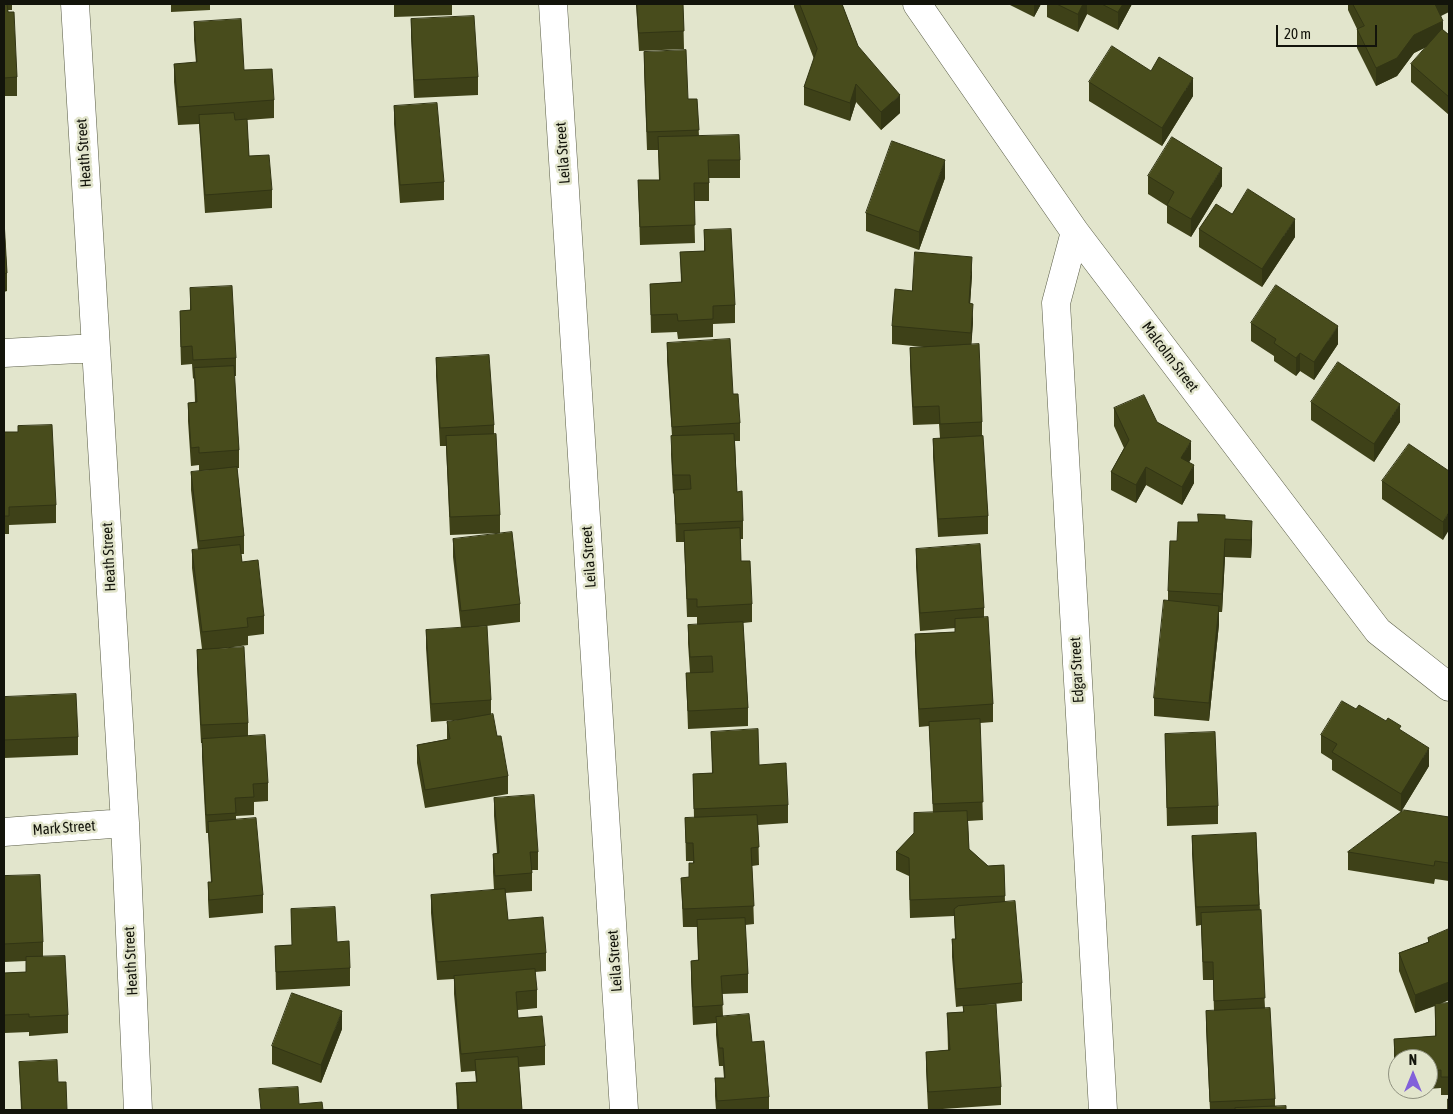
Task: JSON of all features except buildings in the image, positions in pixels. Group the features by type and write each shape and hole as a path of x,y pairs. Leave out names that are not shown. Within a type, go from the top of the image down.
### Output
{"street":[{"name":"Heath Street","path":"75,4 125,823 138,1110"},
{"name":"Leila Street","path":"553,4 624,1110"},
{"name":"Malcolm Street","path":"917,4 1075,232 1378,631 1449,687"},
{"name":"Edgar Street","path":"1075,232 1056,303 1103,1110"},
{"path":"4,353 96,348"},
{"name":"Mark Street","path":"4,832 125,823"}]}
